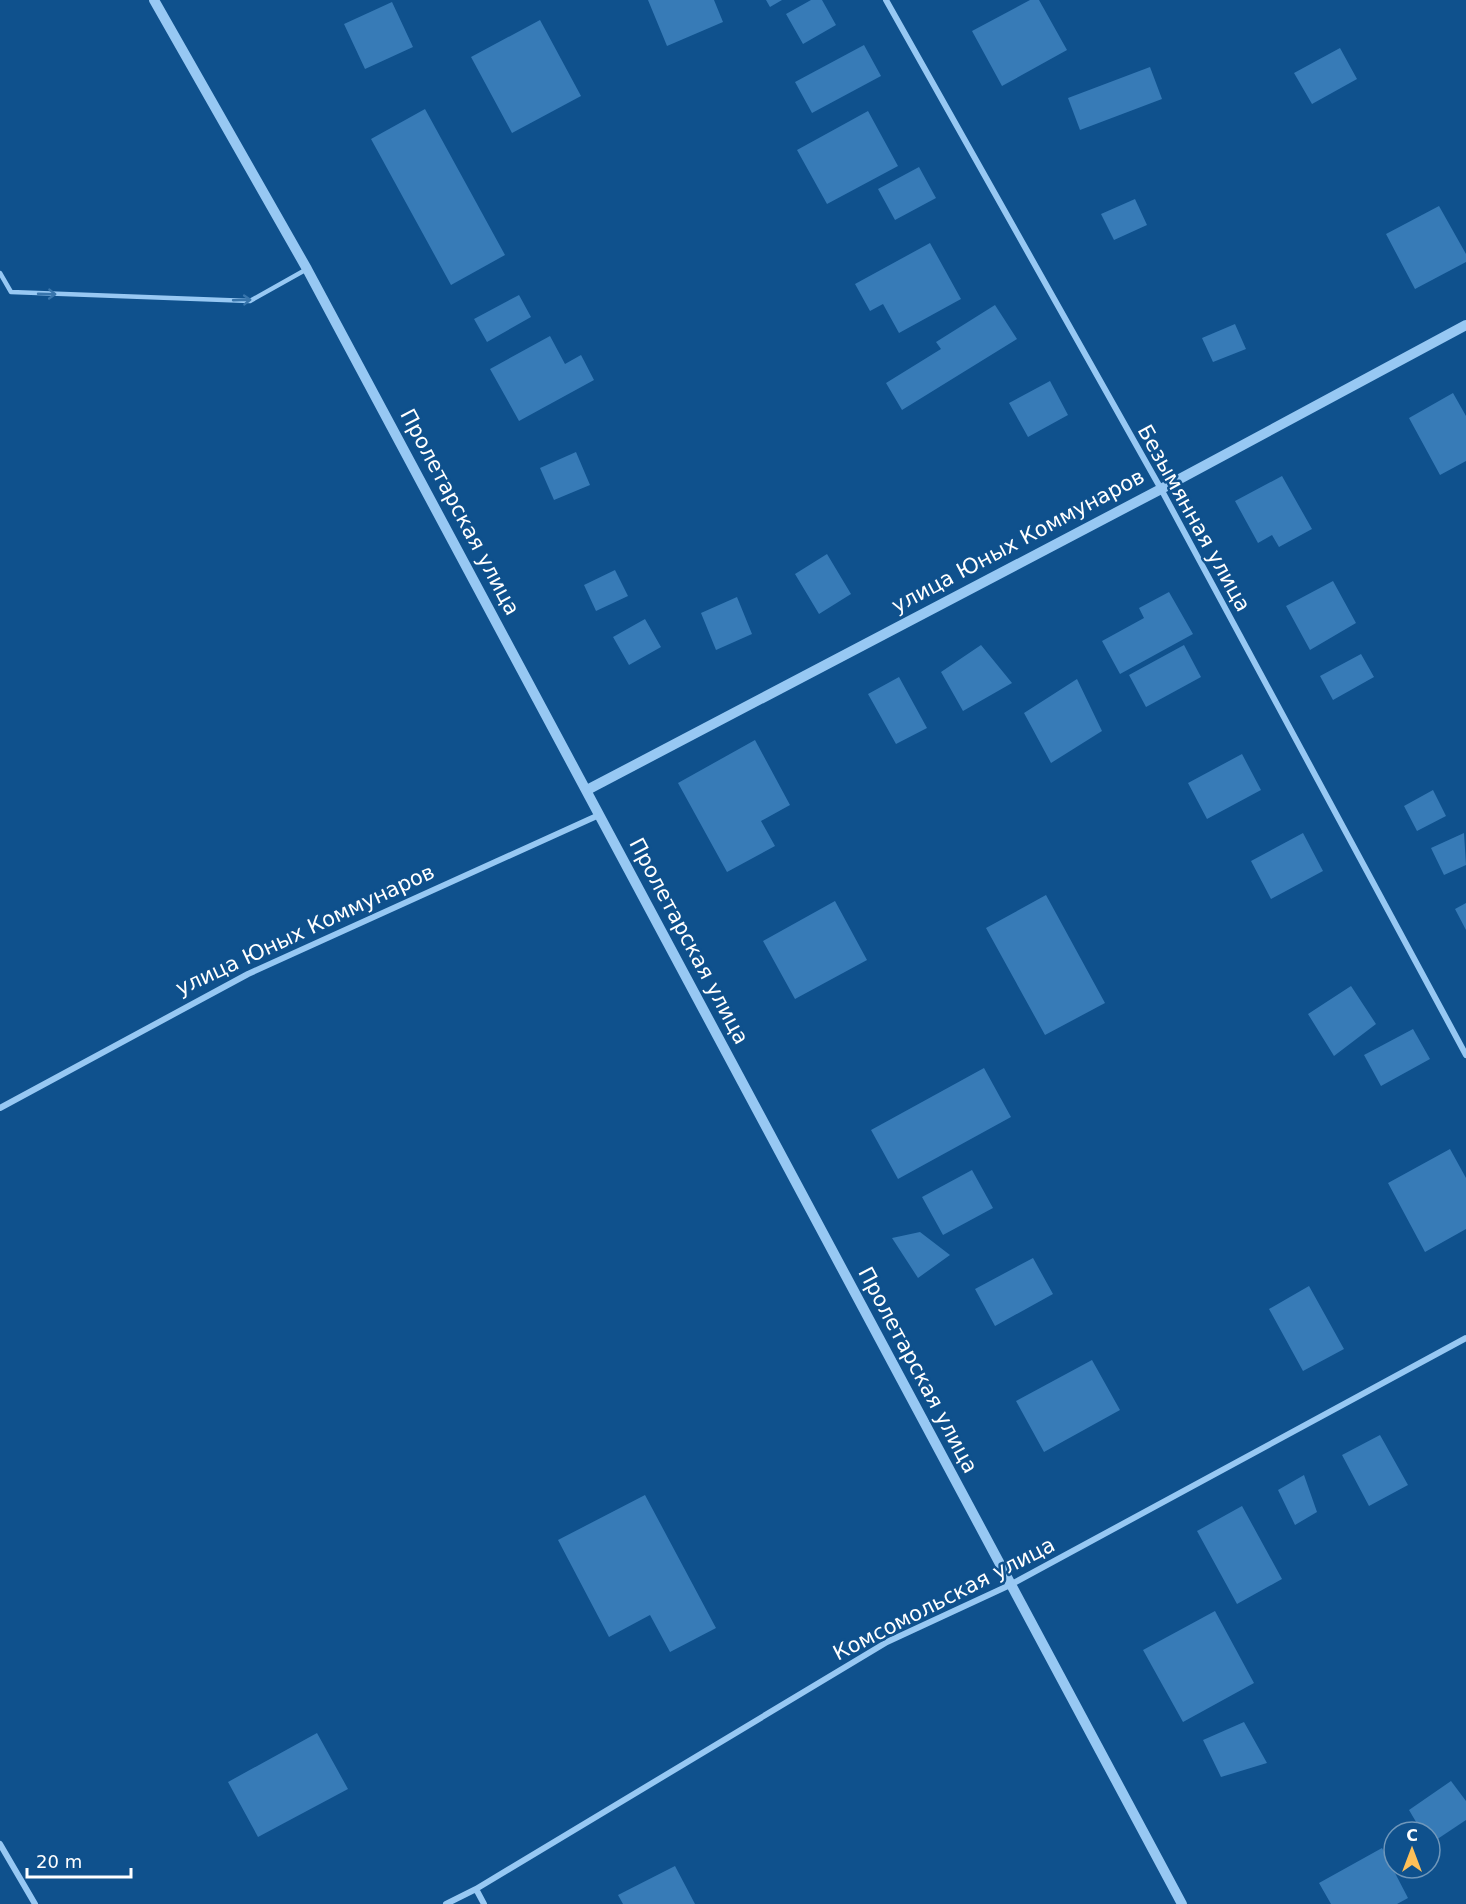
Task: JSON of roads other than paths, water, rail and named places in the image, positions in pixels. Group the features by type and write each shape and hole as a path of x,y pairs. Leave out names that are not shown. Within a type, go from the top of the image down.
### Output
{"street":[{"name":"Пролетарская улица","path":"154,0 307,269 1182,1904"},
{"name":"Безымянная улица","path":"886,0 1161,489 1466,1055"},
{"name":"улица Юных Коммунаров","path":"587,790 1161,489 1466,325"},
{"name":"улица Юных Коммунаров","path":"0,1108 248,974 600,814"},
{"name":"Комсомольская улица","path":"446,1904 476,1889 887,1642 1010,1585 1466,1338"},
{"path":"0,1844 35,1904"},
{"path":"476,1889 483,1904"}],"lane":[{"path":"0,273 11,292 250,301 307,269"}]}
